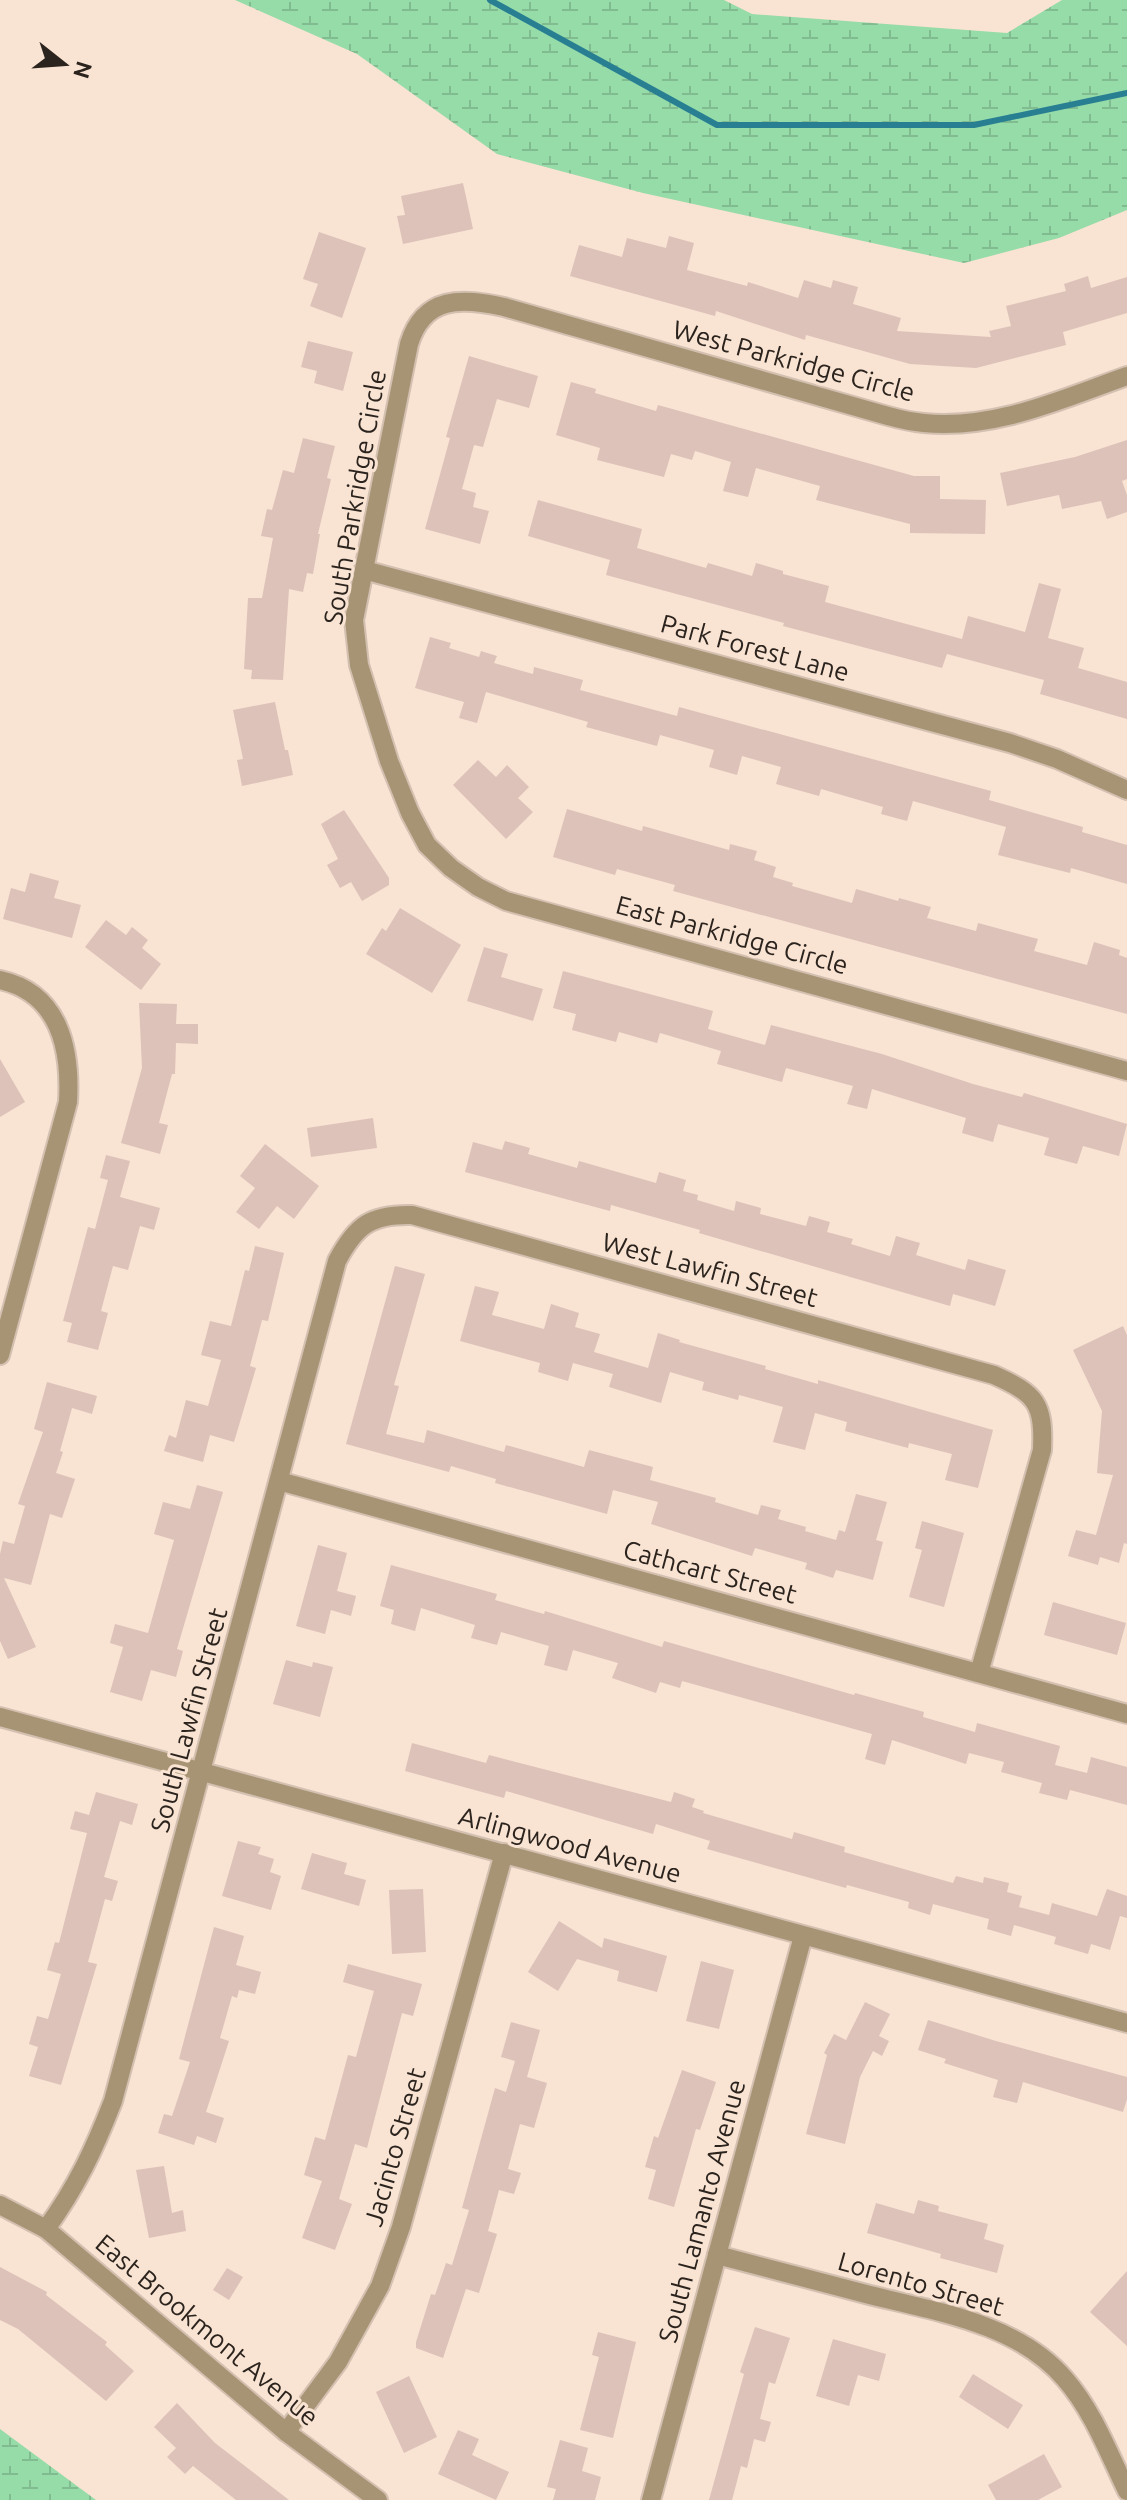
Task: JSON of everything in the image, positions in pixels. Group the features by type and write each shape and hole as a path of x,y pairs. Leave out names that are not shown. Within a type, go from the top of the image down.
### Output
{"street":[{"name":"West Parkridge Circle","path":"446,303 480,302 504,307 888,416 923,423 969,423 1006,417 1127,376"},
{"name":"South Parkridge Circle","path":"389,761 359,665 354,620 412,335 425,312 446,303"},
{"name":"Park Forest Lane","path":"364,570 1010,743 1057,759 1127,790"},
{"name":"East Parkridge Circle","path":"389,761 427,845 451,868 478,887 506,901 1127,1071"},
{"path":"0,980 39,999 58,1025 66,1048 69,1075 68,1102 0,1355"},
{"name":"West Lawfin Street","path":"368,1222 387,1214 412,1215 994,1375 1014,1384 1033,1398 1043,1422 1042,1450 979,1673"},
{"name":"South Lawfin Street","path":"46,2229 90,2159 113,2101 337,1261 350,1237 368,1222"},
{"name":"Cathcart Street","path":"279,1481 1127,1714"},
{"name":"Arlingwood Avenue","path":"0,1717 1127,2023"},
{"name":"Jacinto Street","path":"286,2432 338,2362 380,2286 401,2227 504,1853"},
{"name":"South Lamanto Avenue","path":"651,2500 803,1936"},
{"name":"East Brookmont Avenue","path":"0,2205 46,2229 286,2432 378,2500"},
{"name":"Lorento Street","path":"717,2255 943,2314 994,2330 1036,2351 1066,2379 1089,2415 1127,2491"}],"green space":[{"path":"235,0 724,0 752,14 1007,33 1062,0 1127,0 1127,210 1059,238 964,263 643,193 497,154 357,54"},
{"path":"0,2429 96,2500 0,2500"}],"building":[{"path":"463,183 473,229 403,244 397,216 405,215 401,196"},
{"path":"319,232 366,248 342,318 310,306 318,284 303,279"},
{"path":"669,236 694,243 687,270 747,286 748,282 798,298 804,280 831,288 833,280 858,287 853,304 901,318 897,331 991,337 989,331 1011,326 1006,306 1066,291 1064,284 1088,276 1091,288 1127,277 1127,313 1063,332 1066,345 976,368 910,364 806,335 805,340 716,311 715,316 570,276 579,245 622,257 627,238 666,248"},
{"path":"308,341 353,352 343,391 314,383 317,371 301,367"},
{"path":"469,356 538,376 529,408 497,399 483,447 474,445 462,489 476,493 473,507 489,511 480,544 425,529"},
{"path":"571,382 596,389 595,393 656,411 658,405 914,476 940,476 940,499 986,500 985,534 910,533 910,524 816,500 820,486 756,468 748,497 723,491 731,462 695,451 692,460 671,454 664,477 597,460 600,448 556,435"},
{"path":"303,438 335,446 327,478 331,479 318,534 313,574 307,573 303,592 289,589 283,680 251,679 252,670 244,669 248,598 262,598 273,538 261,536 267,509 272,510 283,470 294,473"},
{"path":"1127,440 1127,479 1122,481 1127,495 1127,512 1107,519 1101,501 1062,509 1059,495 1007,506 1000,473 1075,457"},
{"path":"538,500 642,529 637,548 706,568 708,563 752,576 756,563 829,586 825,602 962,639 968,616 1025,632 1039,583 1061,589 1048,638 1084,648 1078,668 1127,682 1127,719 1040,694 1044,680 947,654 942,668 606,575 610,560 528,536"},
{"path":"430,637 451,643 449,648 479,657 481,651 497,656 494,663 533,674 534,667 583,680 580,690 677,716 679,707 991,791 989,800 1083,827 1082,832 1127,845 1127,884 1071,868 1070,873 998,855 1006,827 913,801 907,821 881,814 883,807 821,789 819,796 776,784 781,767 742,756 737,775 709,767 714,750 660,735 657,746 586,727 588,722 486,692 477,723 459,718 464,702 415,688"},
{"path":"275,702 293,775 242,786 237,760 243,759 233,710"},
{"path":"478,760 496,777 507,765 529,787 518,798 533,812 506,839 453,785"},
{"path":"567,809 642,831 643,826 729,850 730,844 757,851 754,860 776,867 773,877 793,883 792,886 852,903 856,889 898,901 899,898 931,907 927,918 976,931 978,923 1038,939 1034,951 1087,965 1094,942 1120,950 1119,955 1127,958 1127,1014 673,891 675,885 617,869 615,875 553,857"},
{"path":"344,810 389,878 389,885 362,901 351,882 340,888 327,865 338,859 321,824"},
{"path":"30,873 59,881 54,898 81,905 72,938 3,919 11,888 25,892"},
{"path":"400,908 461,945 432,993 366,954 382,928 386,931"},
{"path":"106,920 126,935 132,927 148,940 142,948 161,964 141,990 85,947"},
{"path":"484,947 508,954 501,977 543,989 533,1021 467,1001"},
{"path":"563,971 713,1011 708,1029 765,1045 771,1025 882,1054 973,1084 1022,1097 1024,1093 1127,1124 1119,1156 1083,1146 1077,1164 1044,1155 1049,1138 998,1124 993,1142 962,1133 966,1118 872,1089 867,1109 847,1104 853,1086 786,1068 782,1082 717,1064 721,1051 660,1033 657,1043 619,1032 616,1042 572,1030 576,1014 553,1008"},
{"path":"139,1003 177,1004 176,1024 198,1024 198,1044 176,1043 175,1074 172,1074 159,1123 168,1125 160,1154 121,1143 142,1068"},
{"path":"0,1059 25,1102 0,1117"},
{"path":"373,1118 377,1148 311,1157 307,1128"},
{"path":"505,1141 530,1148 528,1154 577,1168 579,1161 656,1183 659,1172 686,1180 683,1191 698,1195 697,1200 734,1211 736,1201 761,1208 760,1214 806,1226 809,1216 830,1222 827,1232 853,1239 851,1244 890,1256 896,1236 920,1243 916,1255 965,1270 968,1259 1006,1270 995,1306 953,1294 950,1306 611,1205 610,1211 465,1172 473,1142 502,1150"},
{"path":"265,1144 319,1186 294,1219 277,1206 259,1229 236,1212 255,1188 240,1176"},
{"path":"106,1155 130,1161 120,1197 160,1208 154,1230 140,1226 128,1270 113,1266 101,1311 108,1313 98,1350 67,1342 72,1323 63,1321 88,1227 95,1229 108,1180 100,1178"},
{"path":"255,1246 284,1253 268,1321 262,1320 250,1366 256,1368 234,1442 210,1435 203,1462 164,1451 169,1435 176,1438 186,1400 208,1406 221,1360 201,1355 210,1321 231,1326 245,1270 249,1271"},
{"path":"395,1266 425,1274 394,1385 399,1386 386,1434 424,1443 427,1430 504,1452 506,1445 584,1467 589,1450 653,1467 650,1480 716,1498 715,1502 758,1515 761,1505 781,1510 778,1519 836,1540 839,1530 845,1532 856,1494 887,1502 876,1540 883,1542 873,1580 836,1570 833,1578 805,1569 807,1563 755,1548 752,1556 651,1524 658,1502 613,1490 607,1514 495,1483 496,1479 451,1466 449,1472 346,1444"},
{"path":"475,1286 499,1292 492,1315 544,1329 551,1304 579,1313 575,1327 600,1334 594,1352 648,1368 658,1333 679,1342 766,1366 765,1369 818,1384 818,1380 993,1430 978,1488 945,1480 952,1454 909,1443 908,1448 845,1431 847,1422 815,1413 805,1450 773,1442 783,1407 739,1395 738,1400 702,1390 704,1382 670,1372 661,1403 609,1387 613,1374 573,1363 568,1381 538,1372 540,1363 460,1341"},
{"path":"1123,1326 1127,1335 1127,1544 1124,1543 1119,1563 1100,1557 1098,1565 1068,1556 1076,1530 1096,1535 1113,1475 1097,1473 1102,1411 1073,1350"},
{"path":"47,1382 97,1396 92,1414 72,1408 56,1473 75,1479 62,1518 50,1514 31,1585 4,1578 36,1647 8,1659 0,1641 0,1554 3,1541 14,1544 25,1506 18,1504 43,1432 34,1429"},
{"path":"197,1485 223,1492 177,1649 183,1651 176,1677 151,1670 142,1701 110,1692 123,1647 110,1643 115,1624 148,1633 174,1540 154,1534 163,1502 190,1509"},
{"path":"922,1521 964,1533 944,1607 909,1597 922,1550 915,1548"},
{"path":"318,1545 347,1553 337,1591 356,1596 351,1616 331,1610 325,1634 296,1626"},
{"path":"391,1565 497,1594 495,1600 544,1614 545,1611 662,1647 664,1641 924,1712 923,1717 975,1732 977,1723 1060,1746 1055,1765 1087,1773 1091,1757 1127,1767 1127,1805 1070,1790 1067,1800 1039,1793 1042,1783 1001,1772 1004,1762 969,1753 966,1764 892,1740 885,1765 865,1759 872,1734 682,1681 680,1688 660,1682 656,1693 612,1678 618,1663 573,1650 567,1671 544,1665 549,1646 501,1632 497,1645 471,1638 475,1625 421,1608 415,1631 391,1624 394,1610 380,1606"},
{"path":"1053,1602 1126,1623 1117,1655 1044,1635"},
{"path":"286,1660 312,1667 313,1662 333,1667 320,1717 273,1704"},
{"path":"412,1743 486,1763 489,1755 671,1802 674,1792 695,1799 692,1807 703,1813 792,1839 794,1832 845,1847 844,1852 953,1883 956,1876 983,1883 984,1877 1009,1883 1007,1892 1022,1896 1019,1907 1049,1915 1052,1903 1097,1916 1107,1889 1127,1896 1127,1918 1120,1916 1110,1950 1091,1944 1088,1954 1054,1944 1056,1937 1014,1925 1011,1936 987,1929 989,1919 933,1904 930,1915 908,1908 909,1902 847,1885 846,1888 707,1849 710,1841 656,1824 653,1834 506,1791 504,1798 405,1771"},
{"path":"96,1792 138,1804 132,1825 120,1821 104,1877 118,1881 112,1901 105,1899 88,1962 97,1964 61,2085 29,2076 38,2047 29,2044 37,2016 48,2019 61,1974 47,1970 55,1942 59,1943 87,1833 70,1829 75,1811 89,1815"},
{"path":"238,1841 261,1847 258,1854 274,1859 270,1872 281,1876 271,1910 222,1896"},
{"path":"312,1853 347,1863 344,1874 366,1880 359,1906 301,1889"},
{"path":"423,1889 426,1952 392,1954 389,1890"},
{"path":"559,1921 602,1948 604,1938 667,1956 657,1992 617,1981 619,1971 577,1959 558,1991 528,1972"},
{"path":"214,1927 244,1936 236,1965 261,1972 255,1994 239,1990 237,1998 232,1996 220,2038 229,2041 206,2112 224,2118 216,2143 197,2136 194,2145 158,2133 164,2114 172,2116 190,2062 179,2059"},
{"path":"701,1961 734,1970 719,2029 686,2021"},
{"path":"348,1964 422,1984 413,2016 402,2013 367,2148 355,2144 339,2199 352,2204 335,2250 302,2238 322,2181 304,2175 315,2137 325,2140 348,2055 356,2057 374,1991 343,1982"},
{"path":"865,2002 890,2014 879,2036 889,2041 882,2056 873,2051 860,2077 845,2144 806,2134 827,2055 824,2053 834,2034 846,2040"},
{"path":"928,2020 1127,2077 1127,2099 1123,2112 1023,2082 1017,2103 993,2097 998,2080 944,2063 946,2059 918,2050"},
{"path":"511,2022 540,2030 527,2077 547,2083 534,2128 520,2124 508,2169 521,2173 514,2194 499,2190 488,2231 497,2234 479,2293 466,2289 443,2358 416,2348 416,2342 431,2294 435,2295 446,2263 452,2265 469,2210 462,2208 495,2088 506,2092 515,2061 501,2057"},
{"path":"682,2070 716,2082 700,2130 696,2129 674,2207 648,2199 656,2170 645,2167 654,2136 658,2138"},
{"path":"164,2166 172,2213 183,2210 186,2231 149,2238 136,2170"},
{"path":"918,2200 939,2206 938,2211 988,2224 984,2239 1004,2245 997,2273 940,2258 941,2254 867,2233 876,2203 914,2214"},
{"path":"0,2267 47,2292 46,2295 107,2342 105,2345 134,2371 106,2401 18,2329 0,2320"},
{"path":"227,2268 243,2277 229,2300 213,2290"},
{"path":"1127,2271 1127,2346 1090,2312"},
{"path":"755,2327 790,2338 775,2384 769,2382 760,2419 771,2422 765,2442 754,2439 747,2468 741,2466 732,2500 709,2500 744,2374 740,2372"},
{"path":"598,2332 636,2342 613,2438 580,2430 599,2357 592,2355"},
{"path":"833,2339 886,2354 879,2381 858,2375 849,2406 816,2396"},
{"path":"973,2374 1023,2405 1008,2429 959,2397"},
{"path":"409,2376 437,2437 404,2453 376,2392"},
{"path":"177,2403 215,2443 289,2500 236,2500 193,2466 185,2474 167,2457 176,2448 154,2427"},
{"path":"458,2430 479,2439 472,2455 509,2472 496,2500 438,2474"},
{"path":"560,2440 588,2448 582,2471 601,2477 595,2500 553,2500 556,2489 547,2487"},
{"path":"1044,2454 1062,2487 1038,2500 996,2500 988,2485"}],"waterway":[{"path":"490,0 717,125 974,125 1127,93"}]}
